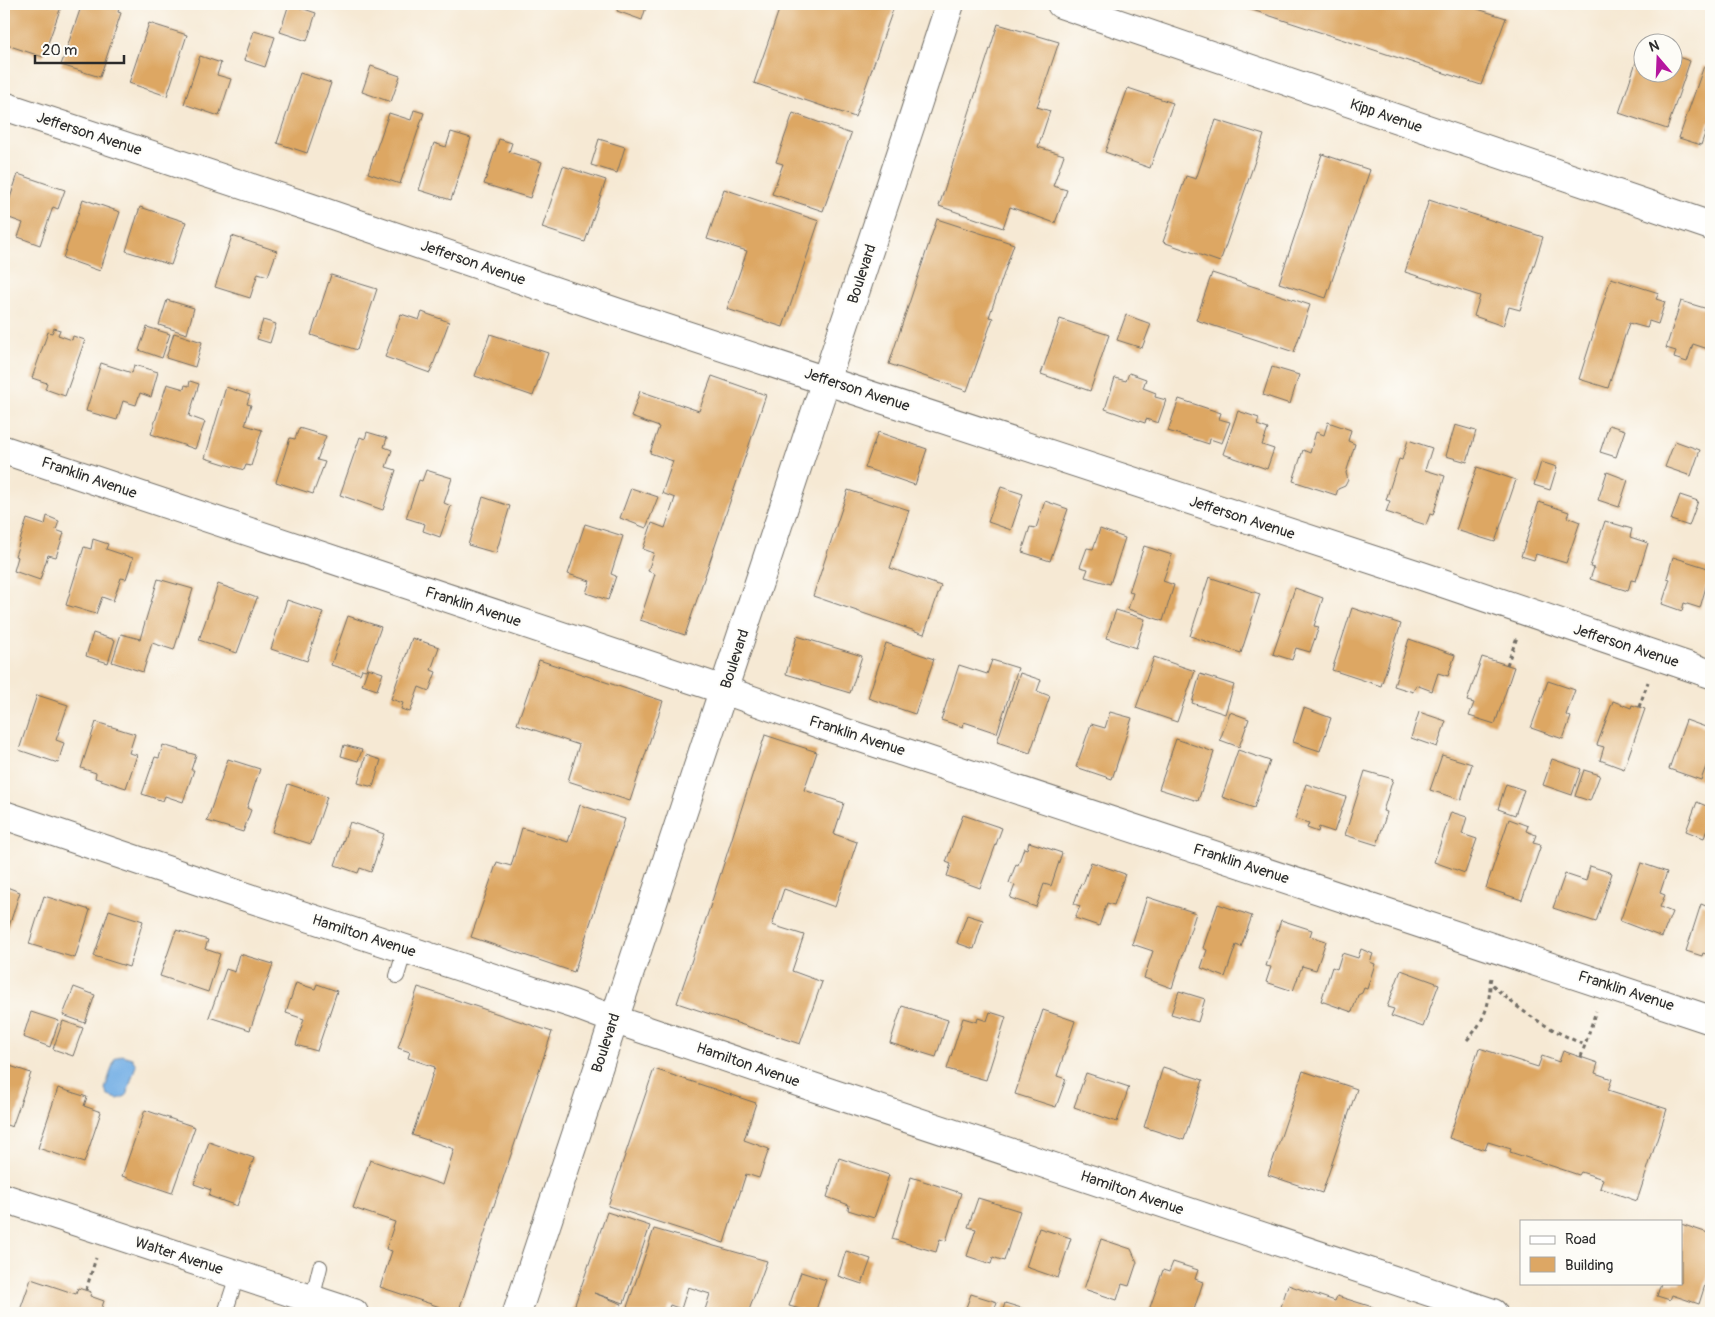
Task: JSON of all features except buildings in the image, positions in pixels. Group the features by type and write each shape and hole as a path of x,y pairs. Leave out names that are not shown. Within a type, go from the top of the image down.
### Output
{"street":[{"name":"Boulevard","path":"517,1313 950,4"},
{"name":"Kipp Avenue","path":"1061,4 1711,226"},
{"name":"Jefferson Avenue","path":"4,106 312,208 619,313 1497,601 1711,674"},
{"name":"Franklin Avenue","path":"4,450 724,690 828,727 1711,1020"},
{"name":"Hamilton Avenue","path":"4,816 573,1004 1493,1313"},
{"name":"Walter Avenue","path":"4,1198 354,1313"}],"lane":[{"path":"396,976 405,949"},
{"path":"312,1300 320,1267"},
{"path":"225,1313 237,1276"}],"path":[{"path":"1507,665 1517,636"},
{"path":"1639,707 1648,680"},
{"path":"1467,1040 1476,1030 1486,1013 1492,976"},
{"path":"1490,982 1507,999 1523,1011 1558,1033 1585,1045"},
{"path":"1581,1057 1598,1004"},
{"path":"86,1290 98,1255"}],"water":[{"path":"122,1055 132,1058 136,1065 126,1096 118,1099 108,1096 105,1089 115,1058"}]}
